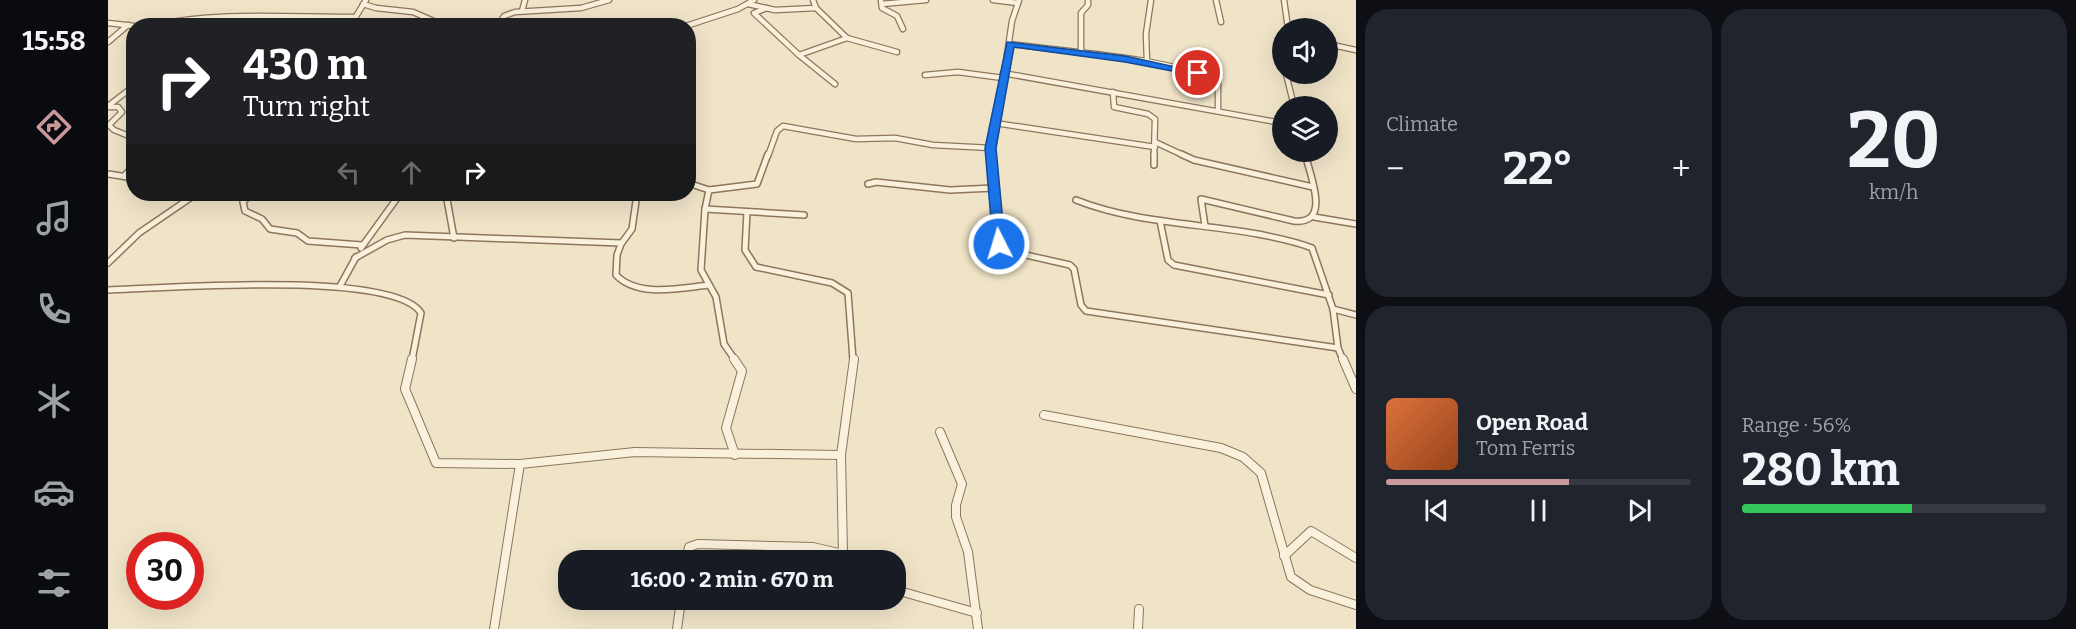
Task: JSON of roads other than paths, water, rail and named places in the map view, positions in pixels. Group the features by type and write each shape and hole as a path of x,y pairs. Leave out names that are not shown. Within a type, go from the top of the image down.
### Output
{"street":[{"path":"522,11 525,0"},
{"path":"505,18 508,14 522,11 580,8 609,0"},
{"path":"696,21 734,11 754,0"},
{"path":"813,0 816,8 847,38 897,52"},
{"path":"903,29 897,16 882,8 882,2 926,0"},
{"path":"993,0 1019,1 1012,21 991,148 999,244 1004,250 1070,264 1074,269 1081,305 1086,311 1338,348"},
{"path":"1081,52 1081,13 1088,5 1088,0"},
{"path":"1147,63 1146,34 1150,0"},
{"path":"1216,0 1221,22"},
{"path":"1284,0 1287,18"},
{"path":"202,18 354,17 364,2 376,8 414,12 427,18"},
{"path":"748,4 767,8 816,8"},
{"path":"767,8 757,11 755,15 835,84"},
{"path":"109,23 126,25"},
{"path":"108,42 126,27"},
{"path":"799,55 847,38"},
{"path":"1010,44 1081,52 1147,63 1216,79 1219,82 1218,110"},
{"path":"1338,46 1356,50"},
{"path":"925,75 958,72 1003,76 1113,92 1272,121"},
{"path":"126,92 108,106 118,107 122,112 109,125 114,130 126,135"},
{"path":"1113,92 1114,107 1148,114 1155,119 1154,165"},
{"path":"995,123 1155,144 1194,160 1312,187"},
{"path":"696,186 709,190 757,184 777,130 783,126 856,139 895,138 933,145 991,148"},
{"path":"1307,162 1317,207 1314,216"},
{"path":"108,174 124,176"},
{"path":"868,184 876,182 950,190 994,188"},
{"path":"709,190 705,209 701,270 717,297 724,344 742,371 726,431 735,455"},
{"path":"1205,226 1202,199 1294,221 1302,222 1314,216 1356,224"},
{"path":"1076,200 1101,209 1160,221 1205,226 1308,245 1315,253 1329,295 1338,348 1356,389"},
{"path":"108,263 122,246 149,223 184,201"},
{"path":"244,201 245,211 262,219 270,229 297,232 308,241 362,245"},
{"path":"340,286 362,245 379,220 392,209 396,201"},
{"path":"447,201 454,238"},
{"path":"636,201 631,232 621,243 614,268 617,274 628,286 643,289 709,285"},
{"path":"705,209 804,215"},
{"path":"747,212 745,250 756,267 832,283 848,293 854,356 841,456 844,550"},
{"path":"1160,221 1168,260 1174,265 1329,295"},
{"path":"355,258 396,236 621,243"},
{"path":"108,290 304,284 340,286 406,302 417,307 421,313 405,389 436,463 519,465 635,452 841,456"},
{"path":"1333,309 1356,315"},
{"path":"1044,415 1221,448 1243,457 1252,463 1264,480 1284,556 1292,577 1310,590 1356,605"},
{"path":"940,432 962,484 956,505 956,517 968,552 978,629"},
{"path":"494,629 519,465"},
{"path":"1284,556 1311,531 1356,558"},
{"path":"688,550 689,547 698,544 813,547 822,550"},
{"path":"906,593 976,613"},
{"path":"1138,609 1138,629"},
{"path":"677,629 680,610"}]}
